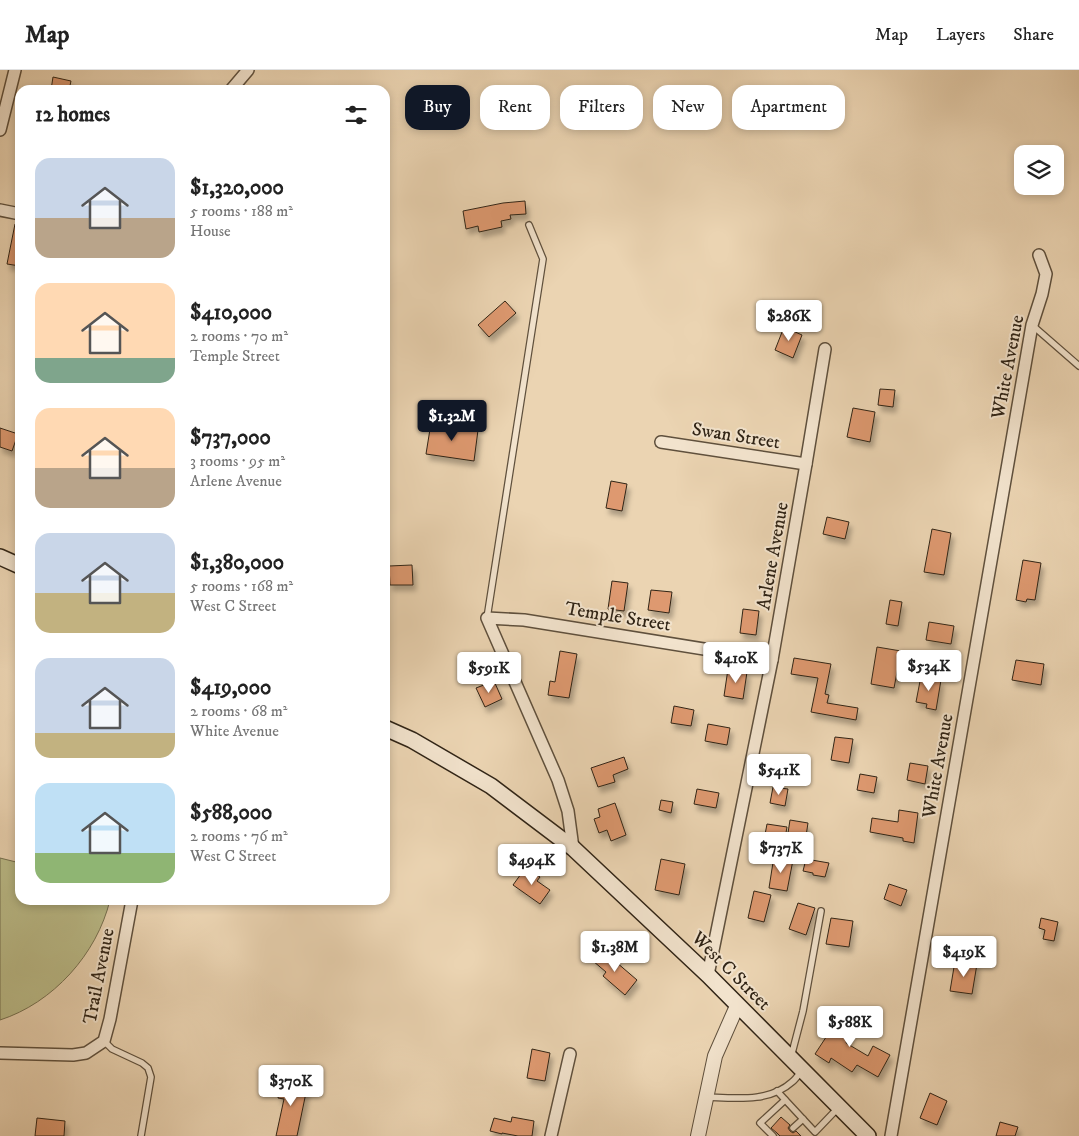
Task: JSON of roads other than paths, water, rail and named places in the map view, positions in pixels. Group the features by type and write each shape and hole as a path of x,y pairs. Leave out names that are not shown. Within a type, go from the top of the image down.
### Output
{"main road":[{"path":"0,558 15,564"},
{"name":"West C Street","path":"390,730 412,740 491,786 573,848 708,975 868,1136"}],"street":[{"path":"0,130 14,70"},
{"path":"235,85 248,70"},
{"path":"0,210 15,213"},
{"name":"White Avenue","path":"891,1136 1032,325 1046,274 1039,255"},
{"name":"Arlene Avenue","path":"708,975 772,660 825,349"},
{"name":"Swan Street","path":"660,442 806,464"},
{"path":"487,618 558,780 568,811 573,848"},
{"name":"Temple Street","path":"487,618 524,620 772,660"},
{"name":"Trail Avenue","path":"0,1053 73,1055 86,1053 104,1041 110,1019 131,905"},
{"path":"698,1136 715,1056 737,1006"},
{"path":"551,1136 570,1054"}],"lane":[{"path":"487,618 543,259 529,225"},
{"path":"1032,325 1079,366"},
{"path":"791,1059 803,1011 821,911"},
{"path":"104,1041 112,1050 148,1068 151,1077 141,1136"},
{"path":"706,1097 760,1097 777,1092 792,1082 802,1070"},
{"path":"777,1092 803,1119 813,1134 839,1106"},
{"path":"773,1136 760,1123 785,1100"},
{"path":"793,1128 803,1119"}]}
